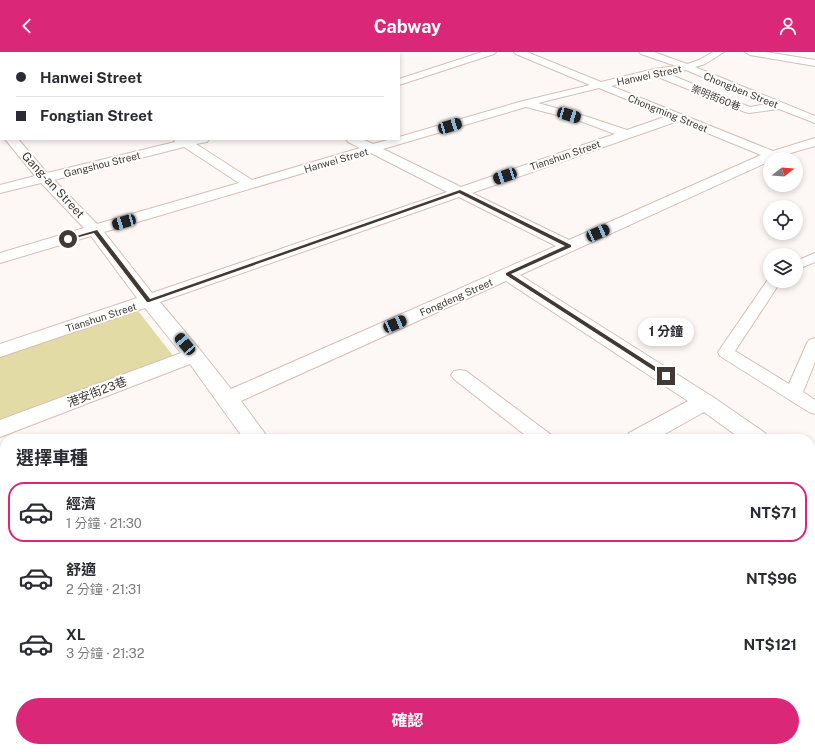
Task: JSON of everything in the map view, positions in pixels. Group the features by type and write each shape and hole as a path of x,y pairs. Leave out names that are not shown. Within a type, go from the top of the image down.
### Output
{"street":[{"path":"400,80 491,52"},
{"name":"Chongming Street","path":"519,52 764,152"},
{"name":"Chongben Street","path":"644,52 686,67 815,120"},
{"name":"Hanwei Street","path":"0,258 527,103 654,72 686,67 702,62 719,52"},
{"path":"750,52 815,63"},
{"name":"崇明街60巷","path":"654,72 750,110 780,106"},
{"path":"527,103 584,119 626,134"},
{"path":"795,112 808,104"},
{"name":"Tianshun Street","path":"0,350 149,301 460,191 677,117"},
{"name":"Gang-an Street","path":"13,140 44,178 95,231 149,301 194,355 253,434"},
{"name":"Gangshou Street","path":"0,189 183,141 194,140"},
{"path":"354,140 569,246"},
{"path":"183,141 251,185"},
{"name":"Fongdeng Street","path":"782,152 815,142"},
{"name":"Fongdeng Street","path":"227,399 763,159"},
{"path":"507,274 705,402 750,434"},
{"name":"港安街23巷","path":"0,429 194,355"},
{"path":"645,434 705,402"}],"lane":[{"path":"803,263 815,257"},
{"path":"769,288 726,352 815,408"},
{"path":"793,394 815,343"},
{"path":"460,375 537,434"}],"shaded area":[{"path":"135,307 174,357 0,424 0,354"}],"route":[{"path":"68,239 95,231 149,301 460,191 569,246 507,274 666,376"}]}
